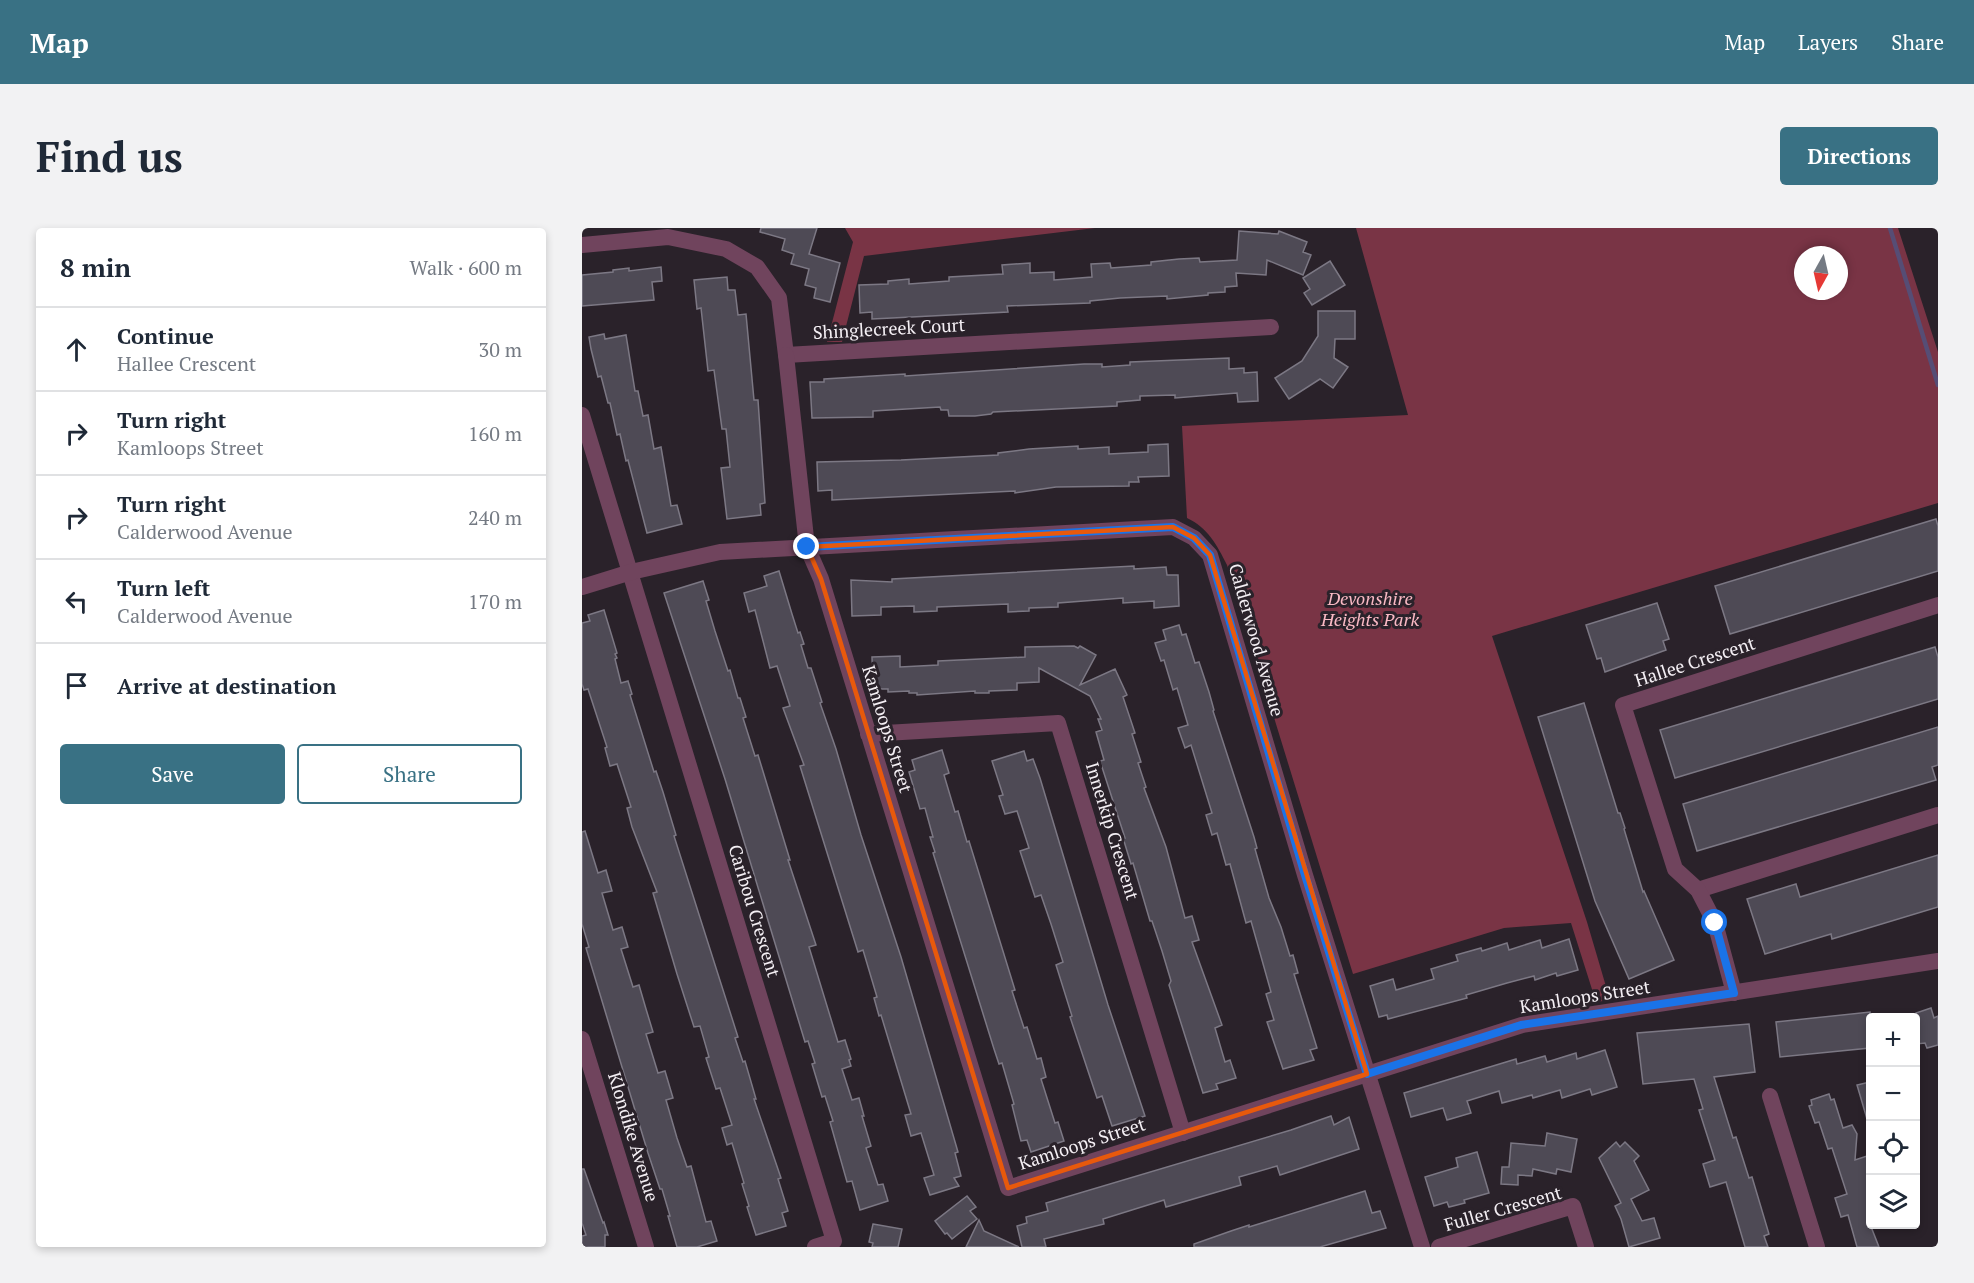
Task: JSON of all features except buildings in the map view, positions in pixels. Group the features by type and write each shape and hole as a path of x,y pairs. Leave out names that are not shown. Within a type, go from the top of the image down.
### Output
{"street":[{"path":"582,245 668,237 726,249 757,267 778,298 786,355"},
{"name":"Shinglecreek Court","path":"786,355 1271,327"},
{"name":"Kamloops Street","path":"786,355 807,547 821,579 1008,1188 1521,1025 1938,961"},
{"path":"582,415 631,572"},
{"name":"Calderwood Avenue","path":"582,587 631,572 720,552 1173,527 1194,538 1210,555 1305,875 1422,1247"},
{"name":"Caribou Crescent","path":"631,572 834,1241 815,1247"},
{"name":"Hallee Crescent","path":"1734,993 1715,923 1698,890 1675,869 1623,705 1938,605"},
{"name":"Innerkip Crescent","path":"868,734 1058,723 1183,1132"},
{"path":"1698,890 1938,814"},
{"name":"Klondike Avenue","path":"582,1038 646,1247"},
{"path":"1770,1096 1817,1247"},
{"name":"Fuller Crescent","path":"1439,1247 1573,1206 1586,1247"}],"highlighted area":[{"path":"1173,527 1194,538 1210,555 1367,1074 1008,1188 821,579 807,547"}],"green space":[{"path":"845,228 1095,228 864,256 842,342 827,342 853,242"},
{"name":"Devonshire Heights Park","path":"1356,228 1898,228 1938,352 1938,503 1492,636 1587,922 1610,1000 1596,1002 1571,923 1504,928 1353,974 1227,565 1206,532 1187,518 1182,426 1408,415"}],"waterway":[{"path":"1890,228 1938,385"}],"route":[{"path":"807,547 1173,527 1194,538 1210,555 1367,1074 1521,1025 1734,993 1715,923"}]}
